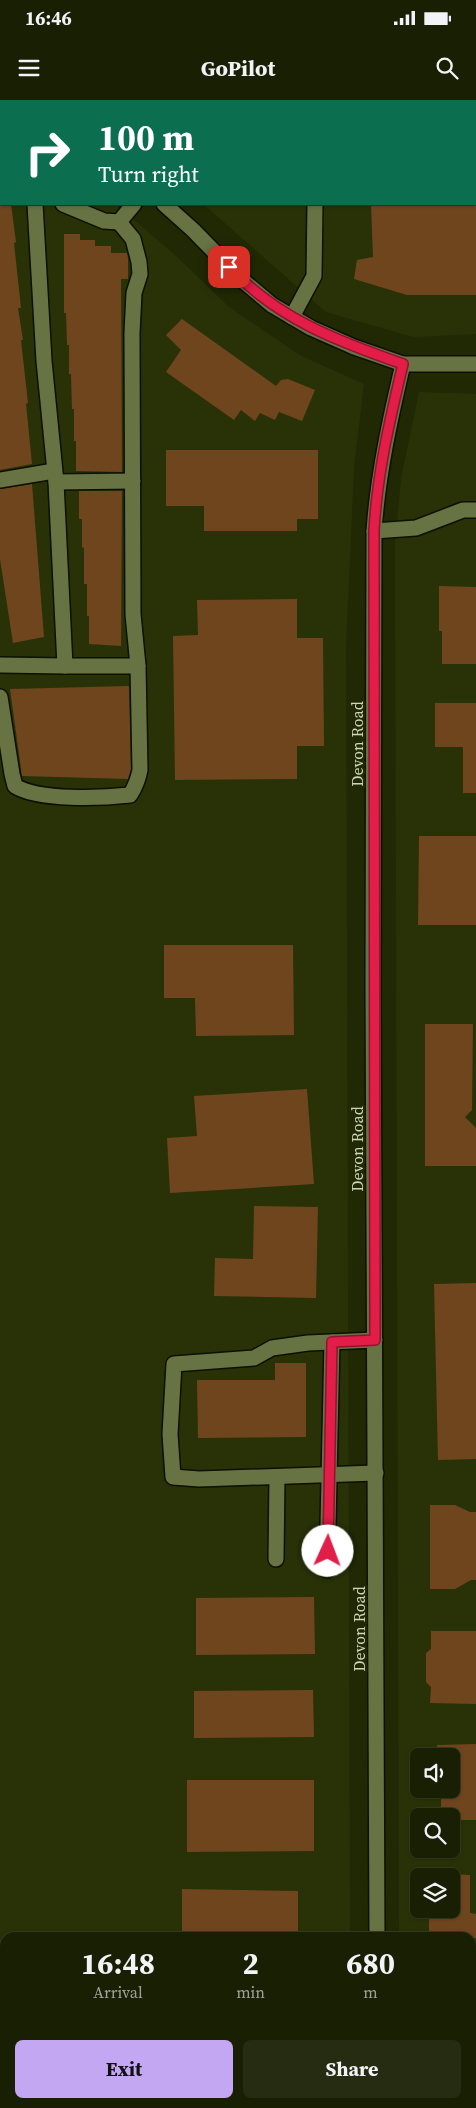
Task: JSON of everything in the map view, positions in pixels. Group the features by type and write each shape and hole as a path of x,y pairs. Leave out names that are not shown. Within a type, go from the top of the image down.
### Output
{"street":[{"path":"35,205 44,361 55,476 65,666"},
{"path":"0,697 15,786 25,792 40,795 130,795 138,781 140,770 138,666 133,614 132,333 134,293 140,274 139,262 133,239 119,222 104,221 64,205"},
{"path":"119,222 133,205"},
{"path":"165,205 193,230 240,279 272,305 311,328 354,347 403,364 476,364"},
{"path":"292,317 314,276 315,205"},
{"name":"Devon Road","path":"377,1932 374,531 376,497 382,459 403,364"},
{"path":"0,480 55,476 133,481"},
{"path":"374,531 416,528 463,510 476,510"},
{"path":"0,664 138,666"},
{"path":"375,1340 272,1348 254,1358 174,1364 170,1434 174,1477 199,1480 376,1473"},
{"path":"327,1570 331,1475 332,1342"},
{"path":"276,1558 277,1477"}],"shaded area":[{"path":"0,205 116,205 174,254 229,307 301,356 364,384 354,467 346,647 350,1932 0,1932"},
{"path":"204,205 476,205 476,334 413,337 326,312"},
{"path":"419,392 476,394 476,1932 399,1932 395,543 401,479"}],"building":[{"path":"0,205 11,205 16,242 14,243 21,308 18,308 23,340 21,340 32,464 0,470"},
{"path":"371,205 476,205 476,295 407,295 354,279 357,260 373,257"},
{"path":"64,234 80,234 80,240 95,240 95,246 111,246 111,253 127,253 128,279 121,279 122,472 76,471 74,409 72,409 71,374 69,374 66,313 64,313"},
{"path":"182,319 276,386 281,380 288,379 315,390 302,421 279,412 275,420 260,413 255,421 241,410 234,420 166,372 181,350 166,335"},
{"path":"166,450 318,450 318,519 297,519 297,531 204,531 204,506 166,506"},
{"path":"32,484 44,637 13,643 0,559 0,489"},
{"path":"79,491 122,491 121,646 89,644 87,584 84,584 84,548 82,547 82,519 79,519"},
{"path":"439,586 476,587 476,664 442,664 442,631 439,631"},
{"path":"297,599 297,638 323,638 324,746 297,746 297,779 175,780 173,636 198,635 197,600"},
{"path":"129,686 131,769 128,779 22,776 10,689"},
{"path":"435,703 476,703 476,793 463,793 463,747 435,747"},
{"path":"419,836 476,836 476,925 418,925"},
{"path":"164,945 293,945 294,1035 196,1036 195,998 164,998"},
{"path":"425,1024 473,1024 472,1110 465,1117 476,1128 476,1166 425,1166"},
{"path":"307,1089 314,1184 170,1193 167,1138 197,1136 194,1096"},
{"path":"254,1206 318,1207 316,1298 214,1296 215,1258 253,1259"},
{"path":"476,1283 476,1459 438,1460 434,1284"},
{"path":"275,1363 306,1363 306,1437 198,1438 197,1380 275,1380"},
{"path":"430,1505 455,1505 470,1512 476,1512 476,1580 471,1580 455,1589 430,1589"},
{"path":"314,1597 315,1654 196,1655 196,1598"},
{"path":"431,1631 476,1631 476,1704 430,1703 431,1687 426,1682 426,1653 431,1649"},
{"path":"313,1690 314,1737 194,1738 194,1691"},
{"path":"476,1744 476,1820 460,1820 460,1808 441,1808 441,1798 460,1798 460,1748 437,1748 437,1745"},
{"path":"187,1780 314,1780 314,1851 187,1852"},
{"path":"460,1874 470,1875 470,1913 476,1914 476,1932 429,1932 429,1918 460,1918"},
{"path":"182,1889 298,1891 298,1932 182,1932"}],"route":[{"path":"229,267 240,279 272,305 311,328 354,347 403,364 382,459 376,497 374,531 375,836 373,987 375,1340 332,1342 331,1475 328,1551"}]}
